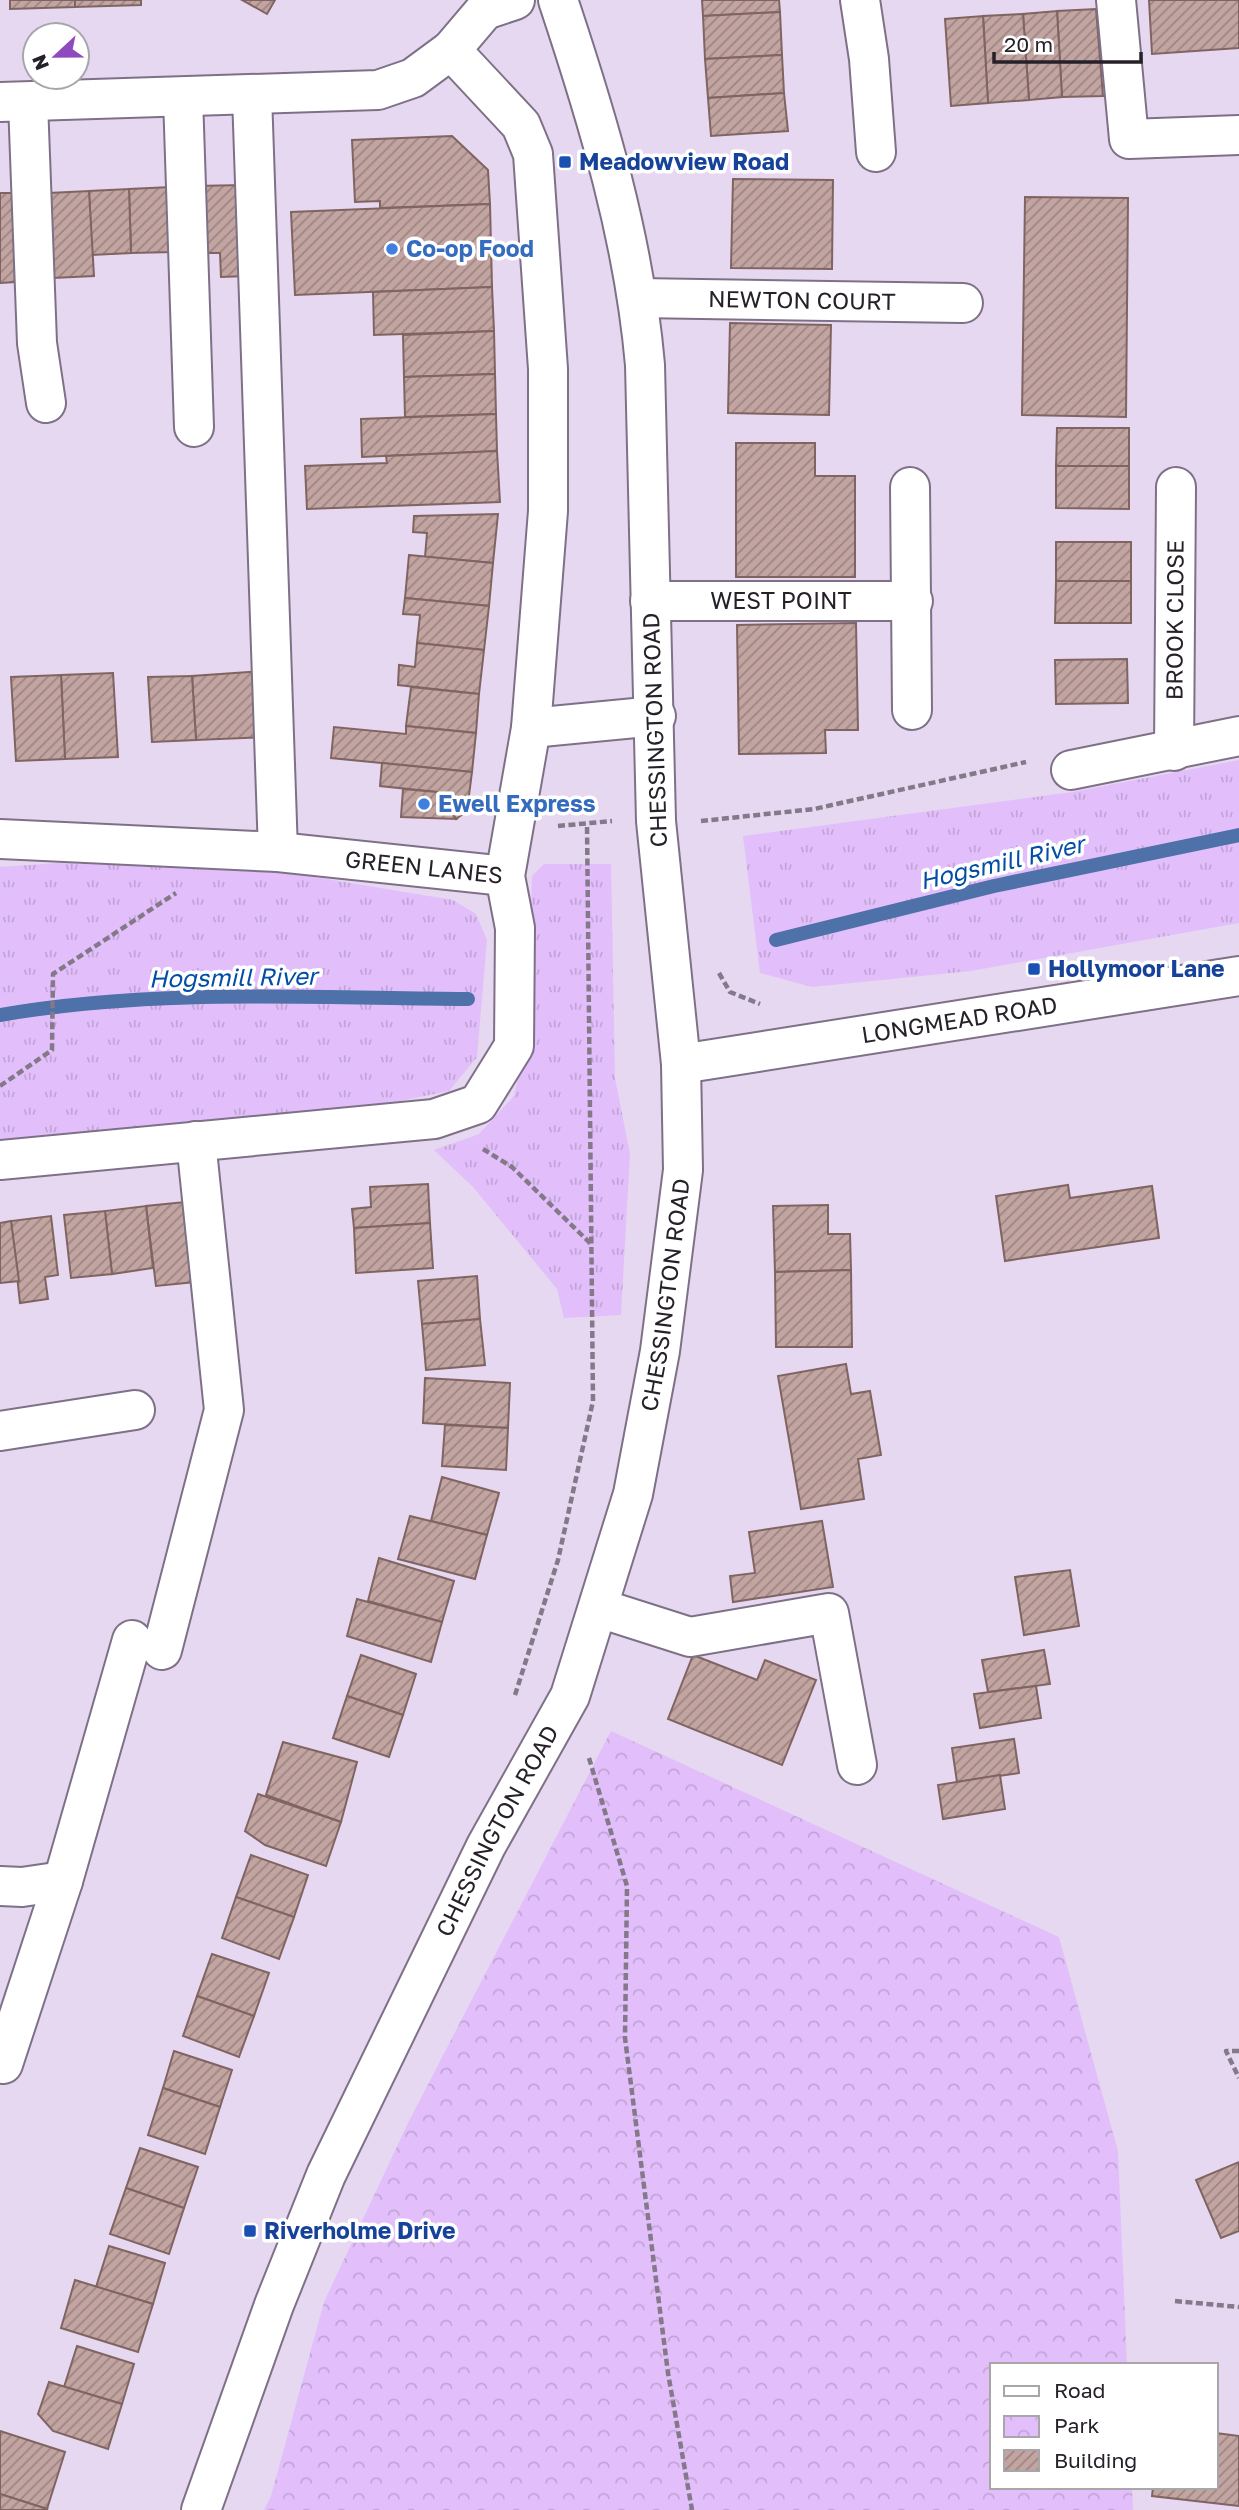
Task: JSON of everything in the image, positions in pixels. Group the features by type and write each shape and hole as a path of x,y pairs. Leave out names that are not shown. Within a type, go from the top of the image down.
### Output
{"street":[{"name":"CHESSINGTON ROAD","path":"201,2510 274,2305 326,2175 486,1846 570,1696 632,1494 660,1351 683,1170 681,1063 656,821 656,716 650,601 645,365 639,299 628,240 596,114 558,0"},
{"path":"860,0 869,59 877,152"},
{"path":"1116,0 1129,139 1239,135"},
{"path":"46,403 37,343 14,102 378,90 413,78 451,50 492,3"},
{"path":"451,50 522,125 533,154 548,369 548,511 531,728 505,876"},
{"path":"252,95 278,852"},
{"path":"183,97 194,427"},
{"name":"NEWTON COURT","path":"639,299 963,303"},
{"path":"910,487 912,710"},
{"name":"BROOK CLOSE","path":"1174,751 1176,487"},
{"name":"WEST POINT","path":"650,601 913,601"},
{"path":"531,728 656,716"},
{"path":"1056,765 1174,751 1239,736"},
{"name":"GREEN LANES","path":"0,839 278,852 505,876 515,928 514,1046 478,1104 434,1119 0,1160"},
{"name":"LONGMEAD ROAD","path":"681,1063 1239,976"},
{"path":"3,2064 63,1881 218,1440 224,1410 196,1142"},
{"path":"0,1431 135,1410"},
{"path":"599,1608 690,1637 830,1614 857,1765"},
{"path":"0,1886 22,1888 63,1881"}],"path":[{"path":"704,834 704,821 814,809 1056,765"},
{"path":"515,828 615,821"},
{"path":"513,1702 558,1560 593,1401 587,824"},
{"path":"0,1086 52,1050 53,974 240,851"},
{"path":"713,963 730,992 765,1006"},
{"path":"434,1119 512,1167 592,1245"},
{"path":"570,1696 626,1886 625,2038 668,2373 692,2510"},
{"path":"1239,2051 1226,2051 1239,2078"},
{"path":"1175,2301 1239,2307"}],"green space":[{"path":"1239,760 1239,923 971,971 812,987 760,973 743,836 1073,792"},
{"path":"59,863 278,871 453,900 476,914 487,940 477,1057 449,1091 390,1103 0,1141 0,867"},
{"path":"544,864 611,864 615,1078 630,1154 621,1315 564,1318 557,1289 473,1187 434,1150 479,1134 514,1096 527,1037 532,876"},
{"path":"611,1731 1059,1937 1118,2151 1127,2363 990,2363 990,2489 1132,2489 1133,2510 264,2510 271,2496 324,2302 408,2123"}],"building":[{"path":"10,0 75,0 75,7 10,9"},
{"path":"75,0 141,0 141,5 75,7"},
{"path":"242,0 275,0 267,14"},
{"path":"702,0 779,0 780,12 703,16"},
{"path":"1149,0 1239,0 1239,48 1152,54"},
{"path":"1096,9 1103,96 1062,97 1057,11"},
{"path":"1057,11 1062,97 1029,100 1023,14"},
{"path":"780,12 782,55 705,59 703,16"},
{"path":"1023,14 1029,100 988,103 983,16"},
{"path":"983,16 988,103 951,106 945,19"},
{"path":"782,55 784,93 708,98 705,59"},
{"path":"784,93 788,131 711,136 708,98"},
{"path":"452,136 488,170 490,204 380,208 380,201 355,202 352,140"},
{"path":"733,179 833,180 832,269 731,268"},
{"path":"244,185 247,276 221,277 220,253 197,253 195,186"},
{"path":"171,187 173,252 131,253 129,189"},
{"path":"129,189 131,253 92,255 89,191"},
{"path":"89,191 94,276 53,278 49,193"},
{"path":"0,193 12,193 15,282 0,283"},
{"path":"1025,197 1128,198 1126,417 1022,415"},
{"name":"Co-op Food","path":"490,204 492,287 295,295 291,212"},
{"path":"492,287 494,331 374,335 373,292"},
{"path":"730,323 831,325 829,415 728,413"},
{"path":"494,331 495,374 404,377 403,335"},
{"path":"495,374 496,414 405,417 404,377"},
{"path":"496,414 497,451 362,457 361,419"},
{"path":"1057,428 1129,428 1129,466 1056,466"},
{"path":"736,443 815,443 815,476 855,476 855,577 736,577"},
{"path":"497,451 500,502 307,509 305,466 387,463 386,456"},
{"path":"1056,466 1129,466 1129,509 1056,508"},
{"path":"498,514 493,563 425,557 427,533 413,532 414,516"},
{"path":"1056,542 1131,542 1131,581 1056,581"},
{"path":"409,555 493,563 489,606 405,598"},
{"path":"1056,581 1131,581 1131,623 1055,623"},
{"path":"405,598 489,606 484,650 417,643 420,615 403,614"},
{"path":"856,623 858,730 825,730 826,753 739,754 737,625"},
{"path":"417,643 484,650 479,694 398,685 399,665 415,667"},
{"path":"1127,659 1128,703 1056,704 1055,660"},
{"path":"263,671 267,737 196,740 192,676"},
{"path":"113,673 118,757 65,759 61,675"},
{"path":"61,675 65,759 16,761 11,677"},
{"path":"192,676 196,740 152,742 148,677"},
{"path":"411,687 479,694 476,733 406,726"},
{"path":"406,726 476,733 472,772 331,758 334,727 406,734"},
{"path":"382,763 472,772 467,811 456,819 437,792 380,786"},
{"name":"Ewell Express","path":"403,789 437,792 456,819 401,817"},
{"path":"428,1184 430,1223 354,1228 352,1209 371,1207 370,1187"},
{"path":"1068,1185 1070,1198 1152,1186 1159,1238 1005,1261 996,1196"},
{"path":"195,1201 205,1281 156,1286 146,1206"},
{"path":"828,1205 828,1234 850,1234 851,1270 775,1272 773,1206"},
{"path":"146,1206 153,1268 112,1274 105,1211"},
{"path":"105,1211 112,1274 71,1278 64,1215"},
{"path":"51,1216 58,1275 45,1277 48,1299 20,1303 11,1221"},
{"path":"11,1221 19,1281 0,1283 0,1223"},
{"path":"430,1223 433,1268 356,1273 354,1228"},
{"path":"851,1270 852,1347 776,1347 775,1272"},
{"path":"477,1276 480,1319 422,1324 418,1281"},
{"path":"480,1319 485,1365 426,1370 422,1324"},
{"path":"846,1364 851,1394 870,1391 881,1455 858,1459 864,1499 801,1509 778,1376"},
{"path":"425,1378 510,1383 508,1428 423,1423"},
{"path":"445,1425 508,1428 506,1470 442,1466"},
{"path":"442,1477 499,1493 487,1535 431,1521"},
{"path":"410,1516 487,1535 475,1579 398,1559"},
{"path":"822,1521 833,1587 733,1602 730,1576 755,1573 749,1532"},
{"path":"379,1558 454,1581 442,1622 368,1601"},
{"path":"1070,1570 1079,1626 1024,1635 1015,1577"},
{"path":"357,1599 442,1622 431,1662 347,1636"},
{"path":"1044,1650 1050,1684 988,1692 982,1660"},
{"path":"361,1655 416,1674 403,1715 347,1696"},
{"path":"693,1655 757,1680 765,1660 816,1680 782,1765 668,1719"},
{"path":"1036,1686 1041,1718 980,1728 974,1694"},
{"path":"347,1696 403,1715 389,1757 333,1738"},
{"path":"1014,1739 1019,1773 957,1782 952,1748"},
{"path":"283,1742 357,1762 341,1822 266,1795"},
{"path":"1000,1775 1005,1809 943,1819 938,1785"},
{"path":"258,1794 341,1822 326,1866 265,1845 245,1831"},
{"path":"251,1855 308,1875 294,1917 236,1897"},
{"path":"236,1897 294,1917 279,1959 222,1938"},
{"path":"212,1954 269,1973 254,2016 197,1996"},
{"path":"197,1996 254,2016 239,2057 183,2036"},
{"path":"174,2051 232,2070 220,2107 163,2088"},
{"path":"163,2088 220,2107 205,2154 148,2135"},
{"path":"140,2148 198,2167 184,2208 126,2188"},
{"path":"1239,2162 1239,2231 1221,2238 1196,2180"},
{"path":"126,2188 184,2208 169,2254 110,2234"},
{"path":"109,2246 165,2263 153,2304 96,2287"},
{"path":"75,2280 153,2304 138,2352 61,2328"},
{"path":"77,2346 134,2364 122,2404 64,2387"},
{"path":"49,2382 122,2404 108,2449 53,2431 38,2414"},
{"path":"0,2431 65,2452 47,2509 0,2494"},
{"path":"1218,2433 1239,2436 1239,2506 1152,2496 1153,2489 1218,2489"},
{"path":"0,2494 47,2509 0,2510"}],"waterway":[{"name":"Hogsmill River","path":"776,940 994,886 1239,835"},
{"name":"Hogsmill River","path":"0,1015 116,1001 175,998 234,996 468,999"}],"place":[{"name":"Meadowview Road","path":"565,162"},
{"name":"Co-op Food","path":"392,249"},
{"name":"Ewell Express","path":"424,804"},
{"name":"Hollymoor Lane","path":"1034,969"},
{"name":"Riverholme Drive","path":"250,2231"}]}
